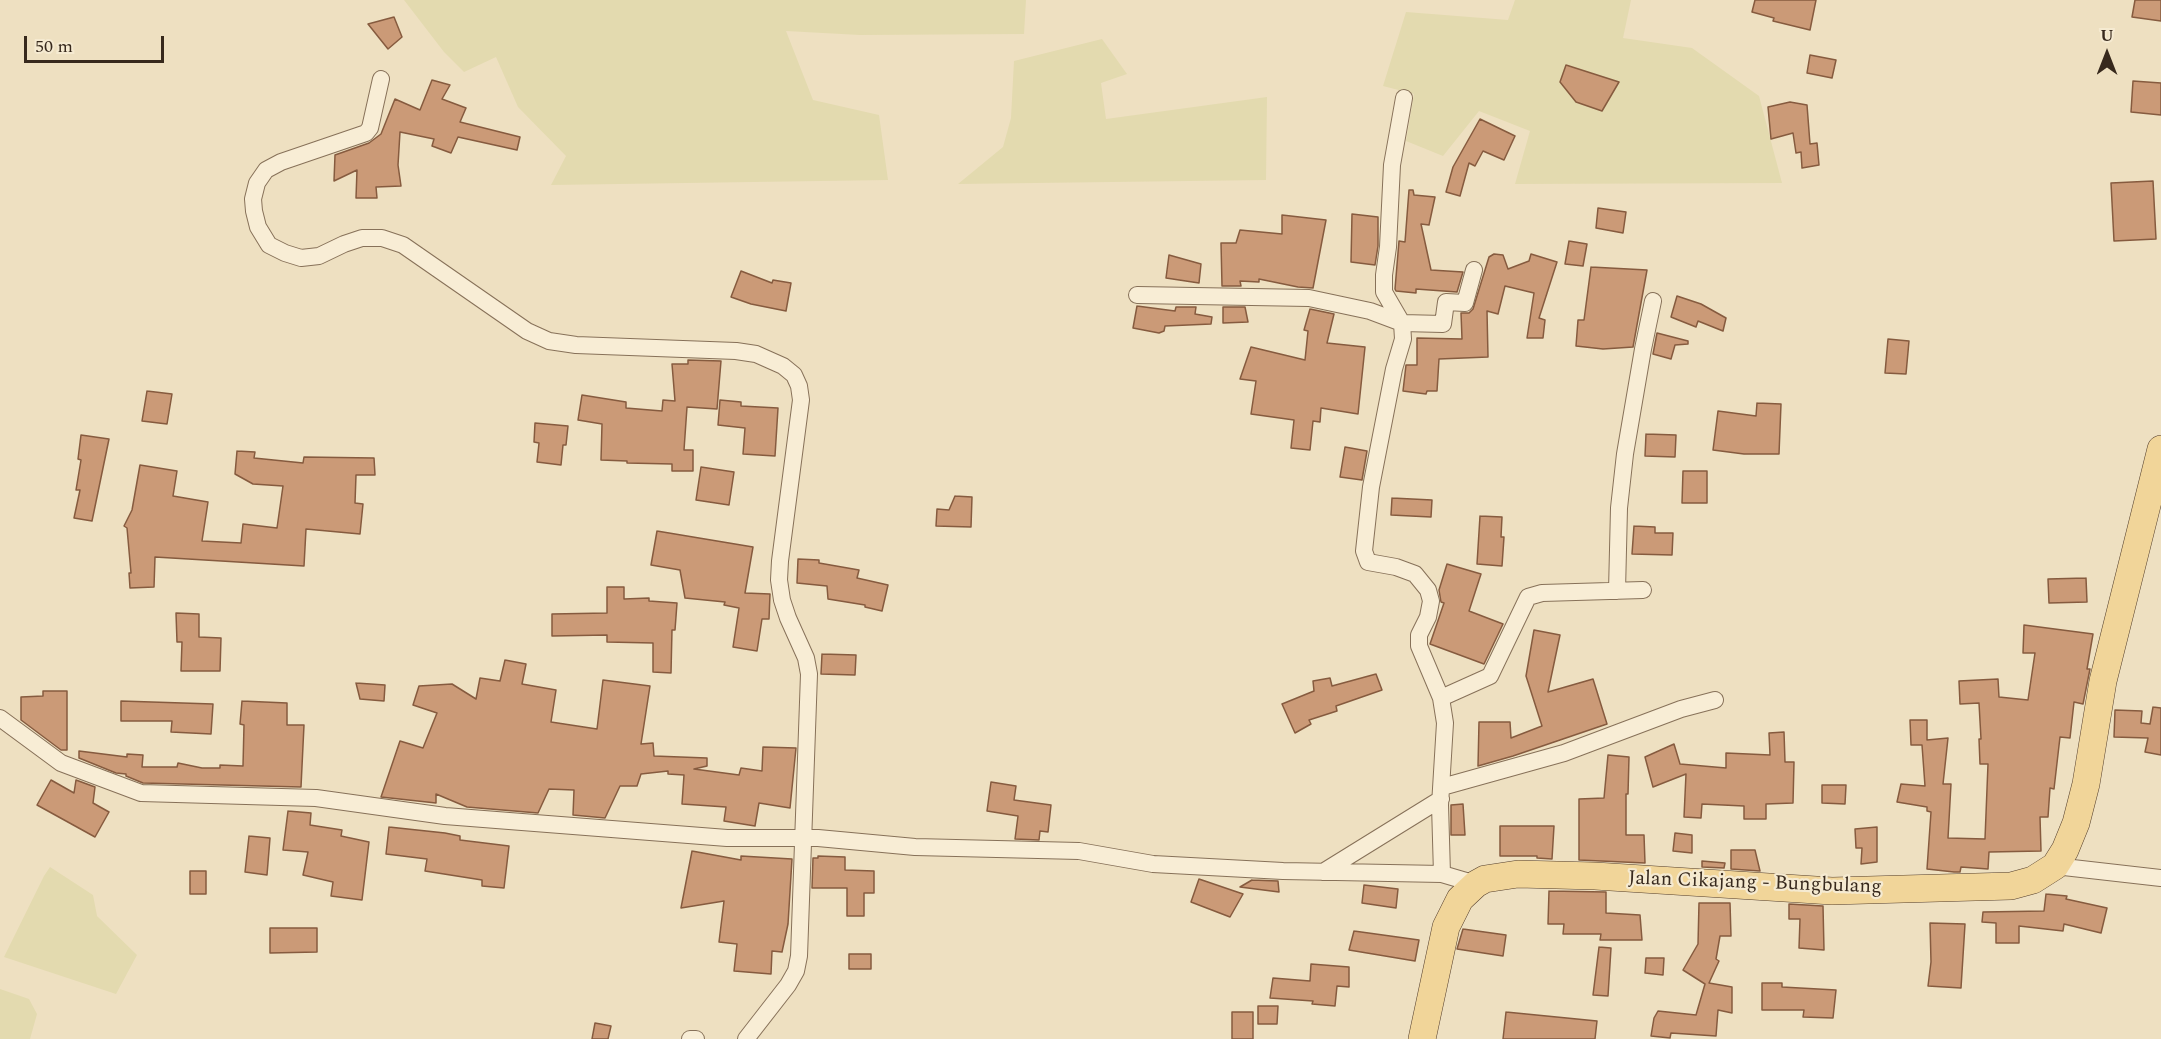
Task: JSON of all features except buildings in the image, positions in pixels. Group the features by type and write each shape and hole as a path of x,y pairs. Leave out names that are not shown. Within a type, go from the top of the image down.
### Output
{"main road":[{"path":"2055,866 2065,850 2076,823 2084,794 2103,681 2161,449"},
{"name":"Jalan Cikajang - Bungbulang","path":"1476,884 1496,876 1518,874 1595,876 1832,891 2011,886 2033,880 2055,866"},
{"path":"1422,1039 1446,927 1460,900 1476,884"}],"street":[{"path":"381,79 370,128 366,133 281,162 266,170 257,183 253,199 254,211 258,227 269,244 285,254 301,258 319,256 362,238 382,238 403,245 527,332 549,341 576,345 736,351 756,354 783,366 795,375 801,400 779,580 782,600 806,658 809,674 799,956 796,971 788,985 746,1039"},
{"path":"1404,98 1392,165 1388,247 1384,275 1384,292 1402,323 1403,339 1394,369 1371,487 1364,551 1368,562 1396,567 1415,574 1428,590 1431,602 1428,617 1419,635 1419,646 1441,698 1445,723 1442,874"},
{"path":"1137,295 1309,298 1371,311 1402,323 1443,324 1446,302 1465,303 1474,270"},
{"path":"1617,591 1618,508 1642,349 1653,301"},
{"path":"1441,698 1490,676 1528,597 1542,593 1642,590"},
{"path":"1323,872 1442,793 1564,753 1681,709 1715,700"},
{"path":"0,718 61,763 141,794 316,798 445,816 582,828 644,830 727,838 803,838 915,847 1079,851 1153,864 1323,872 1442,874 1476,884"},
{"path":"2055,866 2161,878"},
{"path":"690,1039 696,1039"}],"shaded area":[{"path":"404,0 1026,0 1024,34 860,35 786,31 813,100 879,115 888,180 551,185 566,156 518,107 496,57 464,72 444,52"},
{"path":"1515,0 1631,0 1623,38 1692,48 1759,96 1782,183 1515,184 1530,131 1479,111 1443,156 1406,141 1414,94 1383,86 1406,12 1508,20"},
{"path":"1102,39 1127,74 1101,83 1106,119 1267,97 1266,180 958,184 1003,147 1011,118 1014,61"},
{"path":"50,867 93,895 97,916 137,955 116,994 4,957"},
{"path":"0,989 29,999 37,1014 30,1039 0,1039"}]}
